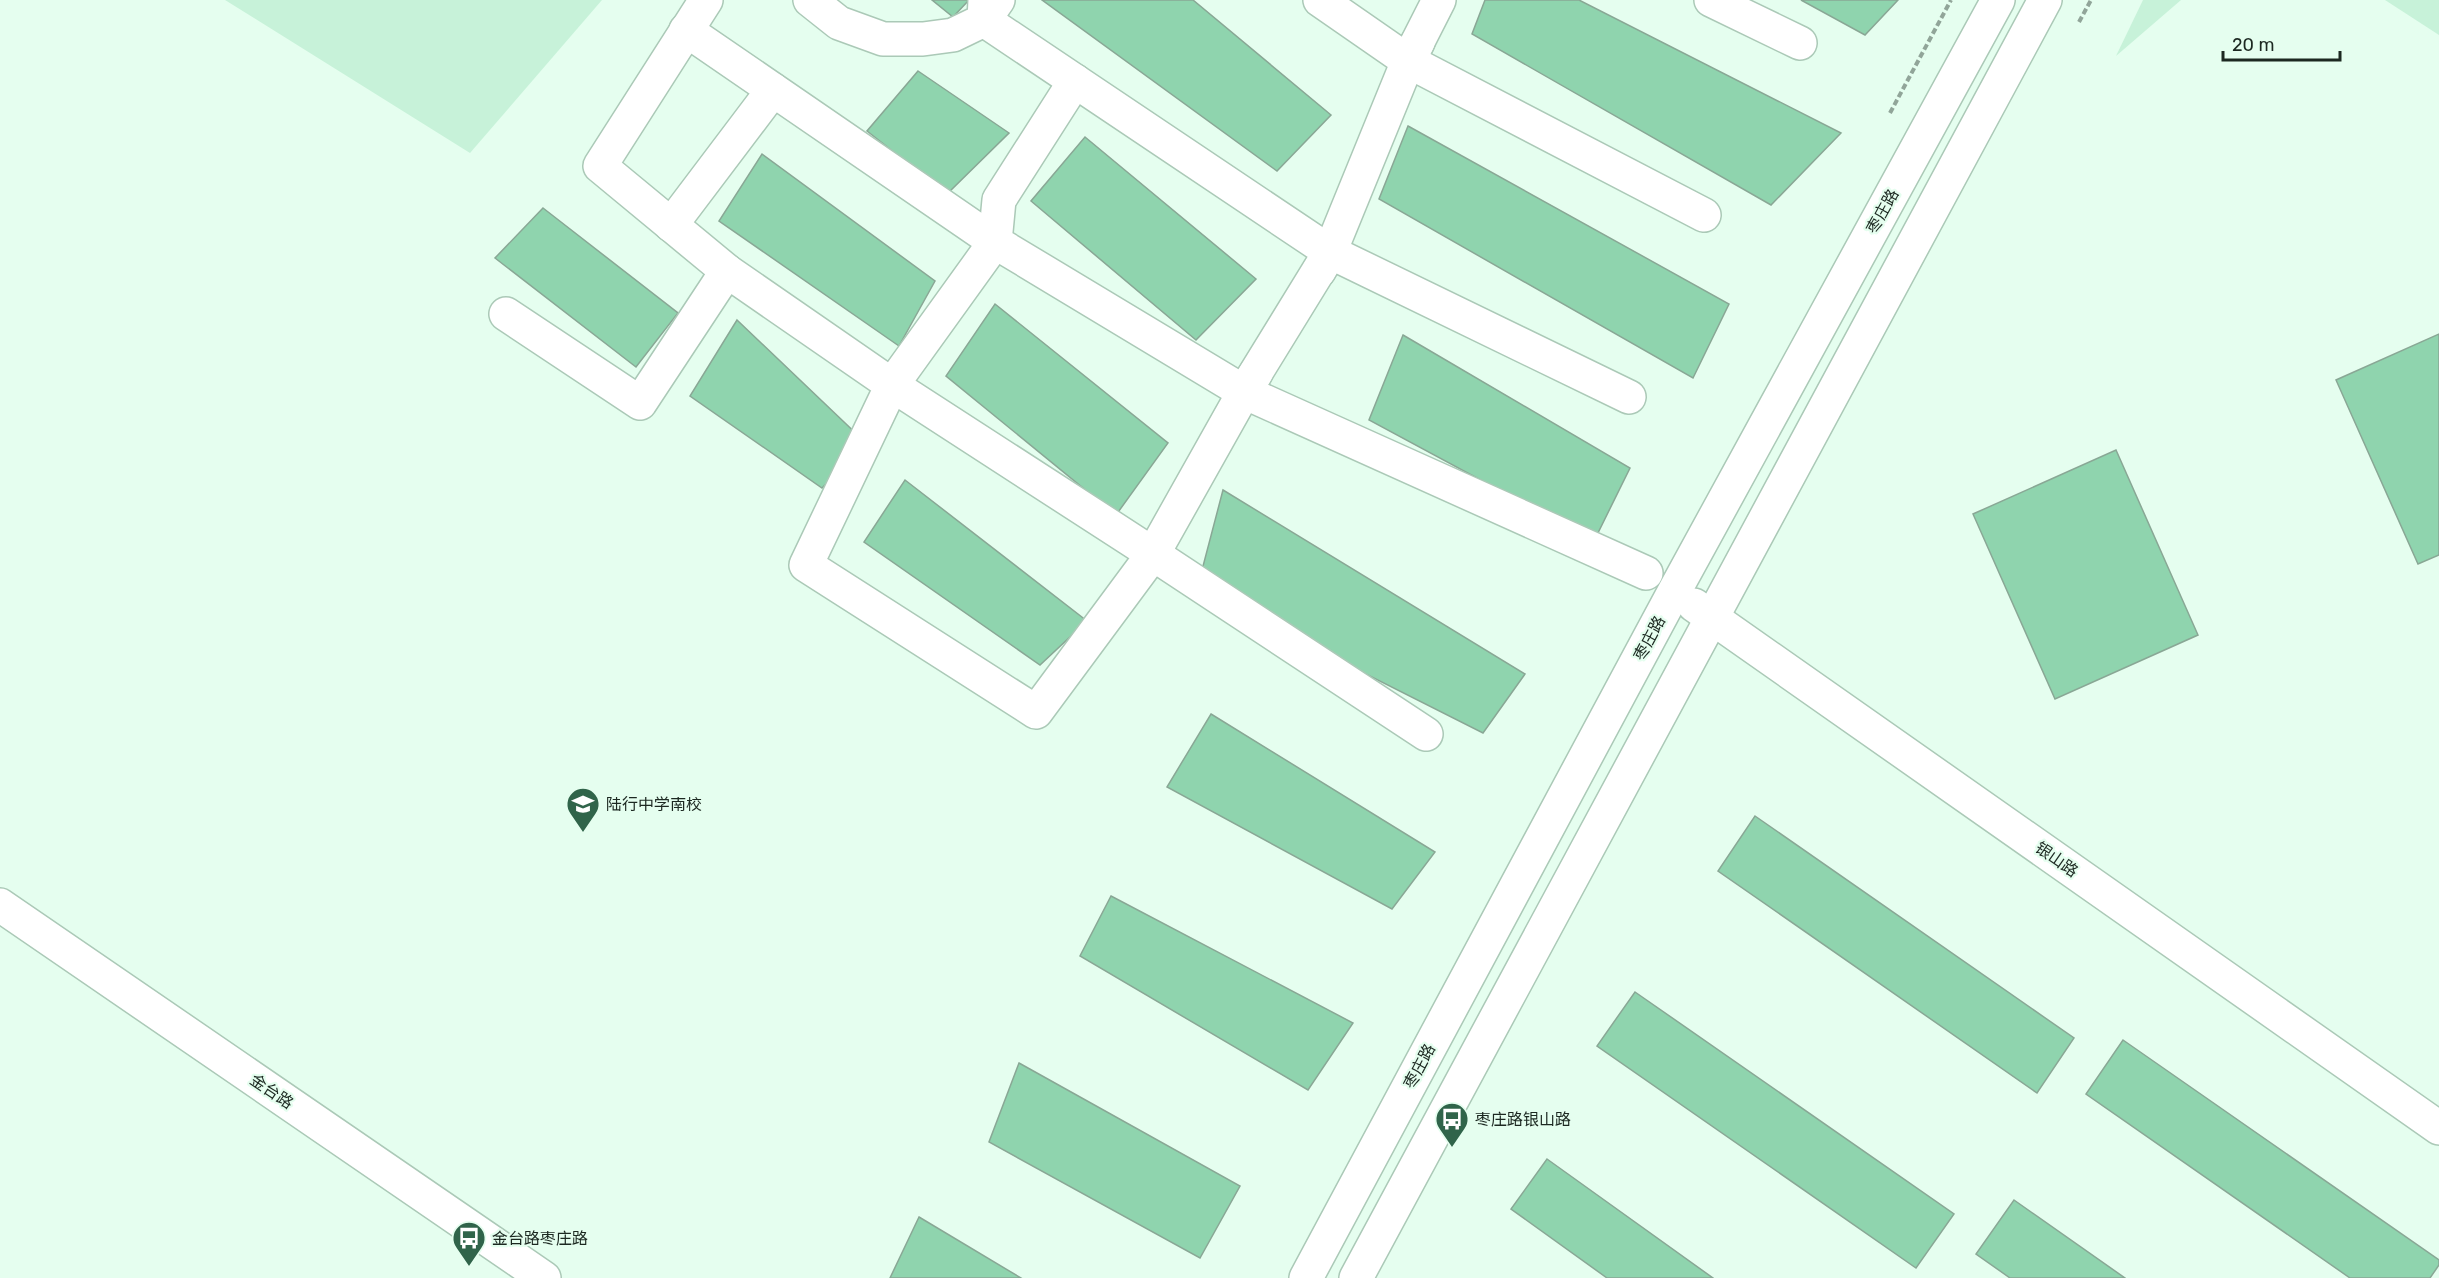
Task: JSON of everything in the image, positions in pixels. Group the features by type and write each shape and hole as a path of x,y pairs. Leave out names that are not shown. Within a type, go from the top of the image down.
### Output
{"street":[{"path":"706,0 600,166 727,272 892,385 1426,734"},
{"path":"810,0 839,23 883,39 923,39 953,35 989,7 1075,81 1330,252 1629,397"},
{"path":"1320,0 1408,61 1704,214"},
{"path":"1075,81 999,200 995,242 892,385 806,565 1036,712 1153,554 1244,393 1330,252 1408,61 1439,0"},
{"path":"1711,0 1800,43"},
{"name":"枣庄路","path":"1306,1278 1674,592 1998,0"},
{"path":"1356,1278 2044,0"},
{"path":"686,30 995,242 1244,393 1646,573"},
{"path":"671,225 773,90"},
{"path":"506,314 640,403 727,272"},
{"name":"银山路","path":"1674,592 2439,1128"},
{"name":"金台路","path":"0,905 544,1278"}],"green space":[{"path":"225,0 602,0 470,153"},
{"path":"2143,0 2181,0 2116,56"},
{"path":"2385,0 2439,0 2439,35"}],"building":[{"path":"932,0 969,0 953,17"},
{"path":"1042,0 1193,0 1331,115 1277,171"},
{"path":"1485,0 1579,0 1841,133 1771,205 1472,34"},
{"path":"1801,0 1898,0 1865,35"},
{"path":"918,71 1009,133 947,194 867,131"},
{"path":"1408,126 1729,304 1693,378 1379,199"},
{"path":"1085,137 1256,279 1196,340 1031,201"},
{"path":"762,154 935,281 899,346 719,221"},
{"path":"543,208 678,313 636,367 495,258"},
{"path":"995,304 1168,443 1116,515 946,376"},
{"path":"737,320 866,443 822,488 690,396"},
{"path":"2439,334 2439,555 2418,564 2336,380"},
{"path":"1403,335 1630,468 1594,541 1369,420"},
{"path":"2116,450 2198,635 2055,699 1973,514"},
{"path":"905,480 1087,621 1040,665 864,542"},
{"path":"1223,490 1525,674 1483,733 1197,589"},
{"path":"1211,714 1435,852 1392,909 1167,787"},
{"path":"1755,816 2074,1038 2037,1093 1718,871"},
{"path":"1111,896 1353,1023 1308,1090 1080,956"},
{"path":"1635,992 1954,1214 1916,1268 1597,1046"},
{"path":"2123,1040 2439,1260 2439,1265 2430,1278 2350,1278 2086,1094"},
{"path":"1019,1063 1240,1186 1200,1258 989,1142"},
{"path":"1547,1159 1713,1278 1607,1278 1511,1209"},
{"path":"2014,1200 2125,1278 2010,1278 1976,1254"},
{"path":"919,1217 1021,1278 890,1278"}],"place":[{"name":"陆行中学南校","path":"583,833"},
{"name":"枣庄路银山路","path":"1452,1148"},
{"name":"金台路枣庄路","path":"469,1267"}]}
